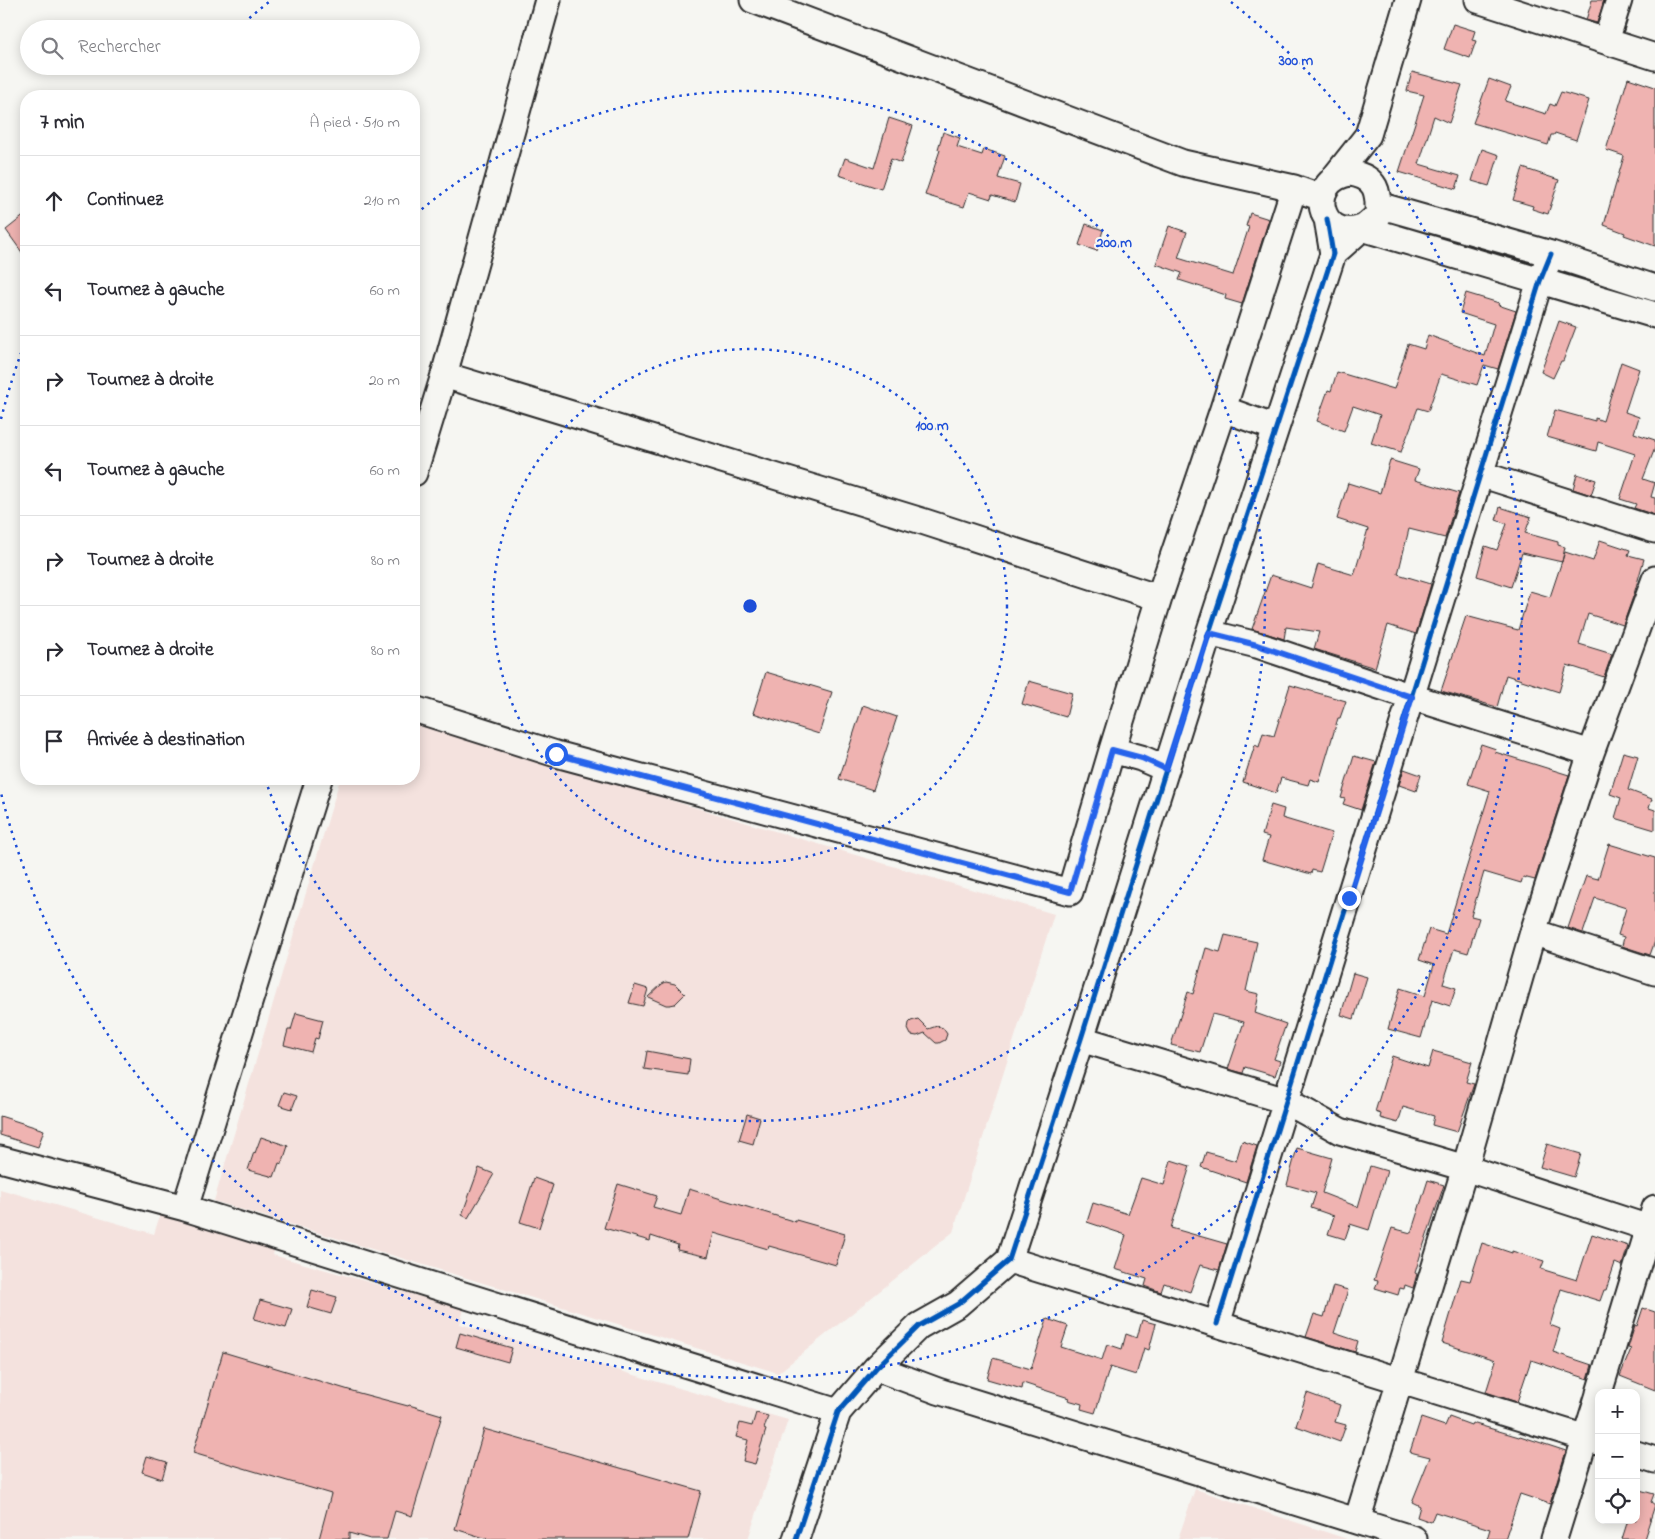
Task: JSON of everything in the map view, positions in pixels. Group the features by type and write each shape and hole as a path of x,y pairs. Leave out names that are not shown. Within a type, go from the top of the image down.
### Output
{"street":[{"path":"420,453 444,375 548,0"},
{"path":"753,0 1184,163 1294,188 1328,199"},
{"path":"1408,0 1368,135 1328,199 1334,226 1343,230 1353,231 1362,228 1655,315"},
{"path":"1478,0 1655,57"},
{"path":"1606,42 1619,0"},
{"path":"420,711 556,754 1070,892 1125,754 1159,598 1246,418 1332,254 1378,216 1368,135"},
{"path":"1332,254 1328,199 1341,175 1350,173 1367,178 1376,195 1655,288"},
{"path":"796,1539 838,1412 876,1368 919,1326 958,1304 1009,1260 1209,633 1246,418 1294,188"},
{"path":"1217,1324 1540,281 1551,254"},
{"path":"444,375 925,522 1159,598"},
{"path":"1480,474 1655,530"},
{"path":"1357,1521 1465,1168 1533,932 1591,753 1655,579"},
{"path":"1209,633 1257,645 1412,697 1591,753"},
{"path":"1125,754 1166,769"},
{"path":"185,1208 317,785"},
{"path":"1533,932 1655,972"},
{"path":"1081,1039 1286,1101 1340,1131 1653,1222 1600,1389"},
{"path":"0,1159 185,1208 838,1412"},
{"path":"1009,1260 1592,1440"},
{"path":"876,1368 938,1390 1414,1539"},
{"path":"1554,1539 1592,1440 1595,1420"},
{"path":"1640,1455 1655,1460"}],"shaded area":[{"path":"420,726 1054,914 953,1232 778,1373 214,1201 338,785 420,785"},
{"path":"0,1189 154,1234 162,1209 276,1242 273,1255 464,1309 460,1324 788,1420 748,1539 0,1539"},
{"path":"1195,1489 1347,1539 1178,1539"}],"building":[{"path":"1592,0 1604,0 1597,23 1586,20"},
{"path":"1453,24 1475,31 1472,40 1476,41 1470,58 1444,49"},
{"path":"1412,72 1462,85 1449,123 1434,116 1419,164 1460,176 1456,189 1399,172 1424,95 1407,91"},
{"path":"1628,78 1655,87 1655,246 1624,235 1625,233 1604,225 1624,156 1606,150"},
{"path":"1489,79 1511,87 1505,101 1546,114 1550,104 1555,106 1561,92 1589,100 1576,140 1555,133 1551,135 1548,145 1473,123"},
{"path":"889,118 913,126 901,163 891,159 881,189 839,175 845,158 874,168"},
{"path":"943,132 960,138 957,147 982,155 984,149 1005,156 998,178 1020,184 1015,202 992,195 991,199 969,192 964,207 925,195 940,150 938,149"},
{"path":"1482,149 1499,155 1489,186 1472,181"},
{"path":"1523,168 1559,180 1548,214 1532,209 1533,206 1513,200"},
{"path":"1250,213 1269,219 1242,304 1225,299 1226,295 1179,280 1182,273 1156,264 1169,226 1187,232 1178,258 1233,275 1249,227 1246,226"},
{"path":"20,219 20,250 6,230"},
{"path":"1086,224 1103,230 1097,251 1079,245"},
{"path":"1466,293 1499,303 1498,305 1516,311 1498,369 1484,365 1477,385 1441,374 1428,411 1418,408 1401,452 1371,443 1380,415 1353,406 1344,431 1317,421 1328,390 1331,391 1337,372 1394,389 1408,344 1424,349 1428,335 1485,356 1494,324 1460,313"},
{"path":"1559,321 1576,327 1563,361 1561,361 1553,378 1541,372"},
{"path":"1621,362 1639,369 1625,412 1639,417 1634,433 1655,440 1655,448 1643,479 1655,483 1651,497 1655,498 1655,515 1634,508 1636,504 1620,499 1635,454 1598,442 1596,451 1547,437 1555,410 1595,421 1595,418 1603,421"},
{"path":"1390,460 1419,469 1415,480 1459,493 1445,538 1409,529 1398,574 1431,584 1416,634 1388,625 1375,668 1314,649 1319,632 1286,627 1284,639 1252,629 1271,575 1311,588 1318,564 1354,575 1368,529 1337,519 1348,483 1380,493"},
{"path":"1577,474 1596,480 1591,495 1573,489"},
{"path":"1500,507 1531,517 1525,533 1558,542 1558,545 1565,547 1562,562 1522,553 1511,587 1477,576 1485,546 1497,550 1507,524 1496,520"},
{"path":"1600,540 1630,550 1628,555 1644,559 1623,625 1588,614 1579,644 1612,654 1604,677 1567,665 1559,692 1506,675 1497,707 1441,691 1466,616 1518,630 1530,591 1550,597 1565,552 1593,561"},
{"path":"766,672 832,692 819,734 753,713"},
{"path":"1029,681 1072,693 1066,717 1022,704"},
{"path":"1290,685 1346,701 1340,718 1338,718 1319,782 1310,779 1308,785 1281,778 1276,793 1243,782 1255,745 1259,747 1263,733 1274,736"},
{"path":"863,705 897,717 873,790 839,779"},
{"path":"1481,744 1496,749 1495,752 1569,775 1535,880 1523,877 1521,883 1484,872 1471,916 1479,918 1468,953 1454,949 1443,984 1456,988 1450,1006 1432,1000 1421,1038 1388,1029 1400,988 1425,996 1434,965 1419,960 1429,929 1446,934 1490,791 1468,784"},
{"path":"1623,752 1638,756 1628,790 1652,799 1649,808 1655,810 1655,830 1615,818 1621,798 1610,794"},
{"path":"1354,756 1376,762 1361,810 1343,804 1345,799 1341,798"},
{"path":"1404,769 1421,775 1416,791 1399,785"},
{"path":"1271,805 1284,809 1282,818 1332,833 1320,872 1312,870 1311,874 1262,860 1269,837 1262,835"},
{"path":"1609,844 1655,858 1655,941 1650,955 1622,946 1624,937 1618,935 1626,908 1595,898 1583,933 1568,928 1586,876 1598,879"},
{"path":"1225,935 1257,942 1246,991 1259,994 1255,1013 1286,1024 1274,1059 1280,1061 1275,1076 1245,1067 1243,1073 1228,1069 1244,1022 1212,1014 1200,1052 1171,1045 1188,992 1193,994 1206,948 1220,952"},
{"path":"1353,973 1367,977 1354,1019 1341,1015"},
{"path":"666,982 675,984 685,994 675,1004 666,1005 648,997"},
{"path":"635,985 648,989 643,1006 629,1003"},
{"path":"296,1013 323,1020 318,1039 315,1038 311,1052 284,1045 288,1030 291,1030"},
{"path":"918,1019 928,1029 937,1026 943,1028 947,1034 945,1040 936,1043 925,1033 917,1036 911,1035 908,1029 909,1023"},
{"path":"647,1051 690,1059 688,1075 644,1069"},
{"path":"1433,1051 1472,1062 1466,1082 1474,1084 1457,1132 1432,1125 1434,1116 1403,1107 1398,1123 1380,1118 1381,1114 1375,1112 1392,1056 1428,1068"},
{"path":"284,1092 297,1096 292,1109 279,1105"},
{"path":"747,1114 760,1118 753,1144 739,1140"},
{"path":"0,1116 44,1130 38,1147 0,1135"},
{"path":"261,1137 288,1146 282,1164 279,1163 274,1177 248,1170"},
{"path":"1242,1141 1257,1146 1246,1182 1201,1167 1206,1152 1236,1161"},
{"path":"1547,1144 1581,1154 1574,1177 1540,1167"},
{"path":"1297,1148 1332,1158 1322,1193 1358,1207 1370,1166 1387,1171 1369,1230 1350,1224 1345,1239 1328,1234 1334,1216 1311,1208 1316,1193 1287,1185"},
{"path":"1171,1160 1190,1166 1171,1228 1227,1244 1219,1270 1200,1265 1190,1292 1164,1283 1161,1292 1145,1286 1147,1279 1115,1269 1126,1235 1087,1222 1093,1203 1128,1214 1141,1178 1164,1185"},
{"path":"479,1168 494,1174 468,1218 462,1215"},
{"path":"534,1178 553,1185 539,1228 520,1222"},
{"path":"1428,1180 1444,1185 1421,1253 1413,1288 1405,1285 1404,1289 1400,1288 1398,1295 1375,1288 1378,1281 1374,1280 1392,1228 1411,1233"},
{"path":"618,1184 657,1196 653,1207 681,1215 689,1189 796,1222 796,1220 845,1234 836,1265 769,1246 768,1249 714,1233 708,1257 677,1250 678,1245 651,1236 650,1241 604,1228"},
{"path":"1592,1234 1628,1246 1622,1266 1615,1263 1606,1290 1604,1290 1600,1301 1561,1289 1550,1325 1560,1329 1553,1352 1592,1365 1588,1379 1531,1360 1517,1402 1486,1392 1496,1360 1442,1343 1461,1279 1470,1281 1482,1243 1544,1261 1541,1269 1577,1280"},
{"path":"1333,1286 1348,1290 1334,1333 1358,1341 1355,1352 1306,1337 1314,1314 1324,1317"},
{"path":"312,1290 337,1297 331,1314 307,1307"},
{"path":"260,1300 292,1309 286,1328 254,1319"},
{"path":"1643,1308 1655,1312 1655,1390 1620,1376 1631,1349 1628,1348 1635,1325 1637,1326"},
{"path":"1047,1319 1068,1326 1061,1347 1102,1360 1107,1344 1122,1349 1126,1334 1137,1338 1142,1320 1156,1324 1149,1350 1144,1348 1136,1375 1110,1367 1095,1413 1081,1409 1082,1404 1068,1400 1069,1398 1023,1383 1022,1389 987,1379 993,1358 1031,1369"},
{"path":"460,1333 512,1348 508,1362 456,1347"},
{"path":"223,1352 359,1393 442,1415 412,1516 395,1511 387,1539 370,1539 349,1533 349,1539 319,1539 331,1494 193,1453"},
{"path":"1307,1393 1340,1405 1335,1422 1346,1425 1340,1442 1296,1426"},
{"path":"756,1413 768,1416 764,1429 766,1430 755,1464 743,1461 748,1440 736,1437 740,1423 752,1426"},
{"path":"1449,1417 1471,1425 1472,1423 1520,1436 1566,1451 1550,1504 1520,1494 1505,1539 1487,1539 1490,1529 1435,1512 1431,1522 1417,1517 1420,1506 1412,1502 1430,1457 1410,1452 1421,1418 1445,1426"},
{"path":"484,1429 701,1491 688,1539 488,1539 455,1529"},
{"path":"147,1456 167,1462 162,1479 142,1472"},
{"path":"1640,1490 1654,1494 1651,1502 1655,1505 1644,1539 1622,1539 1627,1524 1640,1524"}],"cycle path":[{"path":"796,1539 838,1412 876,1368 919,1326 958,1304 1009,1260 1209,633 1333,254 1327,219"},
{"path":"1217,1324 1540,281 1551,254"}],"route":[{"path":"556,754 1070,892 1112,750 1142,758 1166,769 1209,633 1257,645 1412,697 1349,898"}]}
